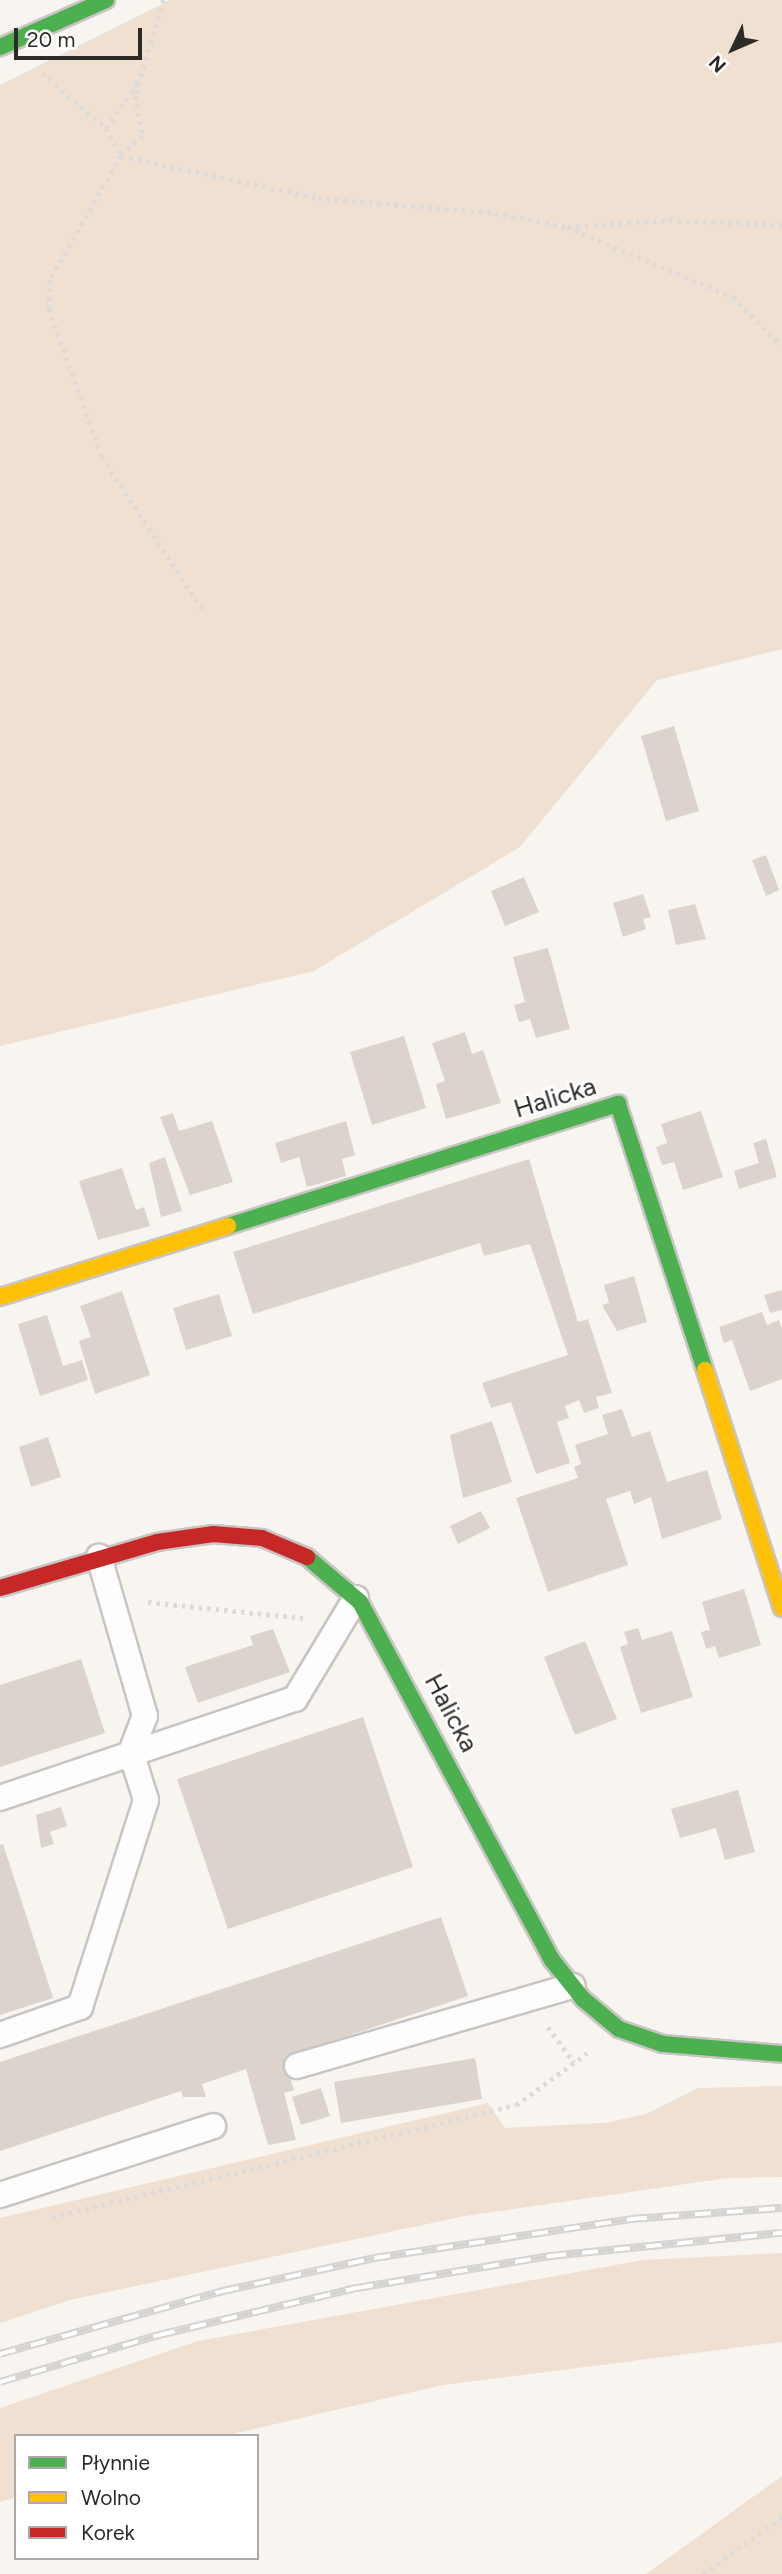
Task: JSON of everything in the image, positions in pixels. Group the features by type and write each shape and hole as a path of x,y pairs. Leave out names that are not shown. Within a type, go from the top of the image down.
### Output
{"street":[{"path":"0,47 106,0"},
{"name":"Halicka","path":"0,1297 618,1104 782,1608"},
{"name":"Halicka","path":"0,1588 99,1557 213,1534 262,1538 311,1559 356,1598 552,1960 573,1986 619,2029 705,2051 782,2054"}],"lane":[{"path":"0,2035 80,2007 146,1800 131,1752 145,1716 99,1557"},
{"path":"0,1798 295,1699 356,1598"},
{"path":"297,2066 573,1986"},
{"path":"0,2195 213,2126"}],"path":[{"path":"164,0 135,96 143,136 121,156 50,280 49,309 102,457 204,612"},
{"path":"30,62 106,128 121,156 318,198 495,213 567,227 733,297 782,346"},
{"path":"106,128 140,81"},
{"path":"567,227 669,220 782,225"},
{"path":"143,1602 314,1619"},
{"path":"41,2220 516,2105 619,2029"},
{"path":"703,2574 782,2517"}],"shaded area":[{"path":"170,0 782,0 782,649 657,680 520,847 314,971 0,1046 0,85"},
{"path":"782,2086 782,2177 727,2178 465,2216 70,2300 0,2323 0,2218 488,2103 505,2128 605,2123 646,2114 698,2088"},
{"path":"782,2253 782,2342 443,2385 233,2434 14,2434 14,2498 0,2502 0,2408 198,2341 643,2260"},
{"path":"782,2476 782,2574 646,2574"}],"building":[{"path":"674,726 699,811 666,821 641,736"},
{"path":"766,855 779,890 766,896 752,860"},
{"path":"524,877 539,912 505,926 491,891"},
{"path":"643,894 651,917 643,919 646,929 623,937 613,903"},
{"path":"695,904 706,939 676,945 668,910"},
{"path":"548,948 570,1029 536,1038 530,1019 519,1022 514,1005 525,1002 513,957"},
{"path":"465,1032 472,1054 483,1050 501,1103 446,1119 436,1084 445,1081 432,1043"},
{"path":"404,1036 426,1108 372,1125 350,1052"},
{"path":"701,1111 723,1177 683,1190 674,1162 662,1165 656,1147 667,1143 661,1124"},
{"path":"173,1113 179,1131 212,1121 233,1182 190,1195 160,1117"},
{"path":"346,1121 355,1155 342,1159 346,1176 307,1187 299,1157 281,1163 275,1143"},
{"path":"766,1139 777,1177 739,1189 734,1171 759,1163 753,1143"},
{"path":"165,1157 182,1211 161,1217 149,1163"},
{"path":"529,1159 578,1322 588,1319 612,1393 596,1397 599,1408 584,1413 579,1400 565,1406 569,1418 557,1422 570,1463 536,1474 511,1402 491,1408 482,1383 568,1355 530,1244 484,1256 480,1243 253,1314 233,1252"},
{"path":"122,1168 136,1210 144,1207 150,1226 98,1240 79,1181"},
{"path":"634,1276 647,1322 617,1331 602,1305 609,1303 604,1285"},
{"path":"782,1290 782,1310 770,1313 764,1295"},
{"path":"122,1291 150,1375 95,1394 79,1341 91,1337 80,1306"},
{"path":"219,1294 232,1336 186,1350 173,1308"},
{"path":"762,1312 767,1325 779,1320 782,1329 782,1379 750,1391 732,1340 724,1343 719,1327"},
{"path":"47,1315 63,1366 82,1360 88,1380 40,1396 18,1324"},
{"path":"622,1409 632,1437 650,1431 667,1482 707,1470 722,1519 662,1539 651,1497 634,1504 630,1491 606,1499 628,1565 548,1592 516,1498 578,1478 574,1467 581,1464 575,1445 608,1434 602,1415"},
{"path":"492,1421 512,1482 463,1498 450,1435"},
{"path":"48,1437 61,1477 31,1487 19,1447"},
{"path":"481,1511 490,1528 458,1544 450,1526"},
{"path":"744,1589 761,1645 719,1658 715,1646 706,1649 701,1632 710,1630 702,1602"},
{"path":"638,1628 642,1640 672,1631 693,1697 641,1713 620,1647 628,1644 624,1632"},
{"path":"273,1629 290,1672 198,1703 185,1667 253,1645 250,1636"},
{"path":"585,1641 617,1719 575,1735 544,1657"},
{"path":"81,1659 105,1733 0,1767 0,1685"},
{"path":"363,1717 413,1867 228,1929 177,1779"},
{"path":"738,1790 755,1852 725,1860 716,1828 680,1838 671,1809"},
{"path":"61,1807 67,1826 50,1832 54,1844 41,1848 36,1815"},
{"path":"3,1844 53,1998 0,2015 0,1845"},
{"path":"441,1917 468,1996 284,2057 294,2090 284,2093 296,2140 268,2145 246,2069 202,2084 206,2097 183,2097 181,2091 0,2151 0,2062"},
{"path":"475,2058 482,2099 341,2123 334,2082"},
{"path":"321,2088 330,2116 301,2125 292,2097"}],"railway":[{"path":"0,2354 223,2291 374,2258 631,2219 782,2208"},
{"path":"0,2382 159,2335 357,2288 550,2256 782,2233"}],"traffic: fast":[{"path":"0,47 106,0"},
{"path":"228,1226 618,1104 705,1370"},
{"path":"307,1557 360,1602 552,1960 583,1999 619,2029 663,2044 782,2054"}],"traffic: slow":[{"path":"0,1297 228,1226"},
{"path":"705,1370 782,1608"}],"traffic: jam":[{"path":"0,1588 157,1542 213,1534 262,1538 307,1557"}]}
